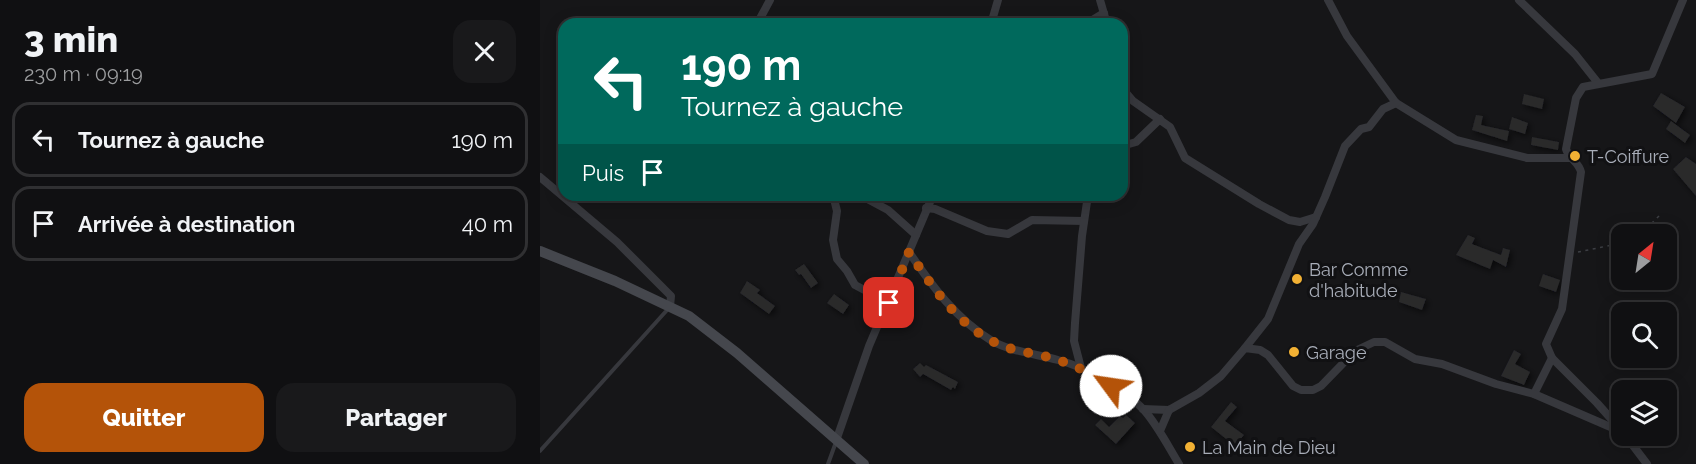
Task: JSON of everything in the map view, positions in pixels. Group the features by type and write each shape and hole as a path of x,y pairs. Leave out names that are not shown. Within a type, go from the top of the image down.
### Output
{"main road":[{"path":"540,250 670,306 710,331 837,438 864,464"}],"street":[{"path":"760,18 770,0"},
{"path":"993,18 998,0"},
{"path":"1100,0 1105,18"},
{"path":"1328,0 1347,36 1396,103 1456,140 1527,158 1571,158"},
{"path":"1519,0 1575,54 1598,83"},
{"path":"1611,419 1551,357 1546,344 1562,309 1581,172 1580,165 1571,158 1566,149 1576,98 1583,87 1652,74 1683,0"},
{"path":"1096,18 1104,13"},
{"path":"1128,95 1170,127 1185,158 1289,220 1300,222 1316,217"},
{"path":"1143,410 1169,410 1221,376 1245,348 1268,319 1299,244 1316,217 1345,146 1361,129 1369,127 1383,108 1396,103"},
{"path":"1128,144 1136,142 1160,119"},
{"path":"540,177 558,191"},
{"path":"571,201 671,296 670,306"},
{"path":"834,201 837,212 833,240 837,259 848,271 855,285 889,303"},
{"path":"871,201 888,210 916,235"},
{"path":"837,438 869,346 889,303 930,201"},
{"path":"1081,368 1074,341 1087,201"},
{"path":"926,208 935,209 987,231 1008,234 1032,220 1084,221"},
{"path":"909,252 950,307 977,331 1005,347 1060,360 1081,368 1126,394 1160,431 1179,464"},
{"path":"1245,348 1260,350 1268,355 1293,386 1301,390 1313,390 1321,386 1355,351 1374,342 1385,342 1415,359 1442,364 1496,384 1534,394 1611,428"},
{"path":"1534,394 1551,357"},
{"path":"1160,431 1169,410"},
{"path":"1633,446 1647,464"}],"lane":[{"path":"540,451 670,306"},
{"path":"828,464 837,438"}],"path":[{"path":"1651,224 1662,213"},
{"path":"1569,255 1611,245"}],"building":[{"path":"1661,93 1685,107 1676,123 1653,106"},
{"path":"1524,94 1544,99 1542,109 1522,104"},
{"path":"1476,115 1483,116 1481,125 1509,131 1507,141 1472,130"},
{"path":"1512,117 1528,123 1525,134 1509,129"},
{"path":"1671,121 1690,135 1685,143 1666,129"},
{"path":"1532,137 1559,142 1558,150 1531,145"},
{"path":"1686,157 1696,164 1696,196 1673,169"},
{"path":"1468,235 1475,238 1472,244 1501,255 1503,248 1510,250 1506,267 1493,260 1490,269 1456,255"},
{"path":"804,264 818,283 811,288 801,274 799,275 795,270"},
{"path":"1543,274 1560,280 1556,292 1539,286"},
{"path":"747,281 760,290 757,293 775,306 769,314 740,293"},
{"path":"1401,292 1426,299 1422,310 1399,302"},
{"path":"834,294 849,305 843,314 827,303"},
{"path":"1514,350 1521,354 1515,364 1530,372 1524,385 1501,376"},
{"path":"920,363 958,382 955,389 953,387 951,390 923,374 920,377 913,369"},
{"path":"1231,402 1237,407 1225,421 1244,435 1235,446 1211,427"},
{"path":"1126,415 1135,423 1116,444 1095,425 1101,419 1109,427 1120,416 1123,418"}],"place":[{"name":"T-Coiffure","path":"1575,156"},
{"name":"Bar Comme d'habitude","path":"1297,279"},
{"name":"Garage","path":"1294,352"},
{"name":"La Main de Dieu","path":"1190,447"}],"route":[{"path":"889,303 909,252 950,307 977,331 1005,347 1060,360 1081,368 1111,386"}]}
